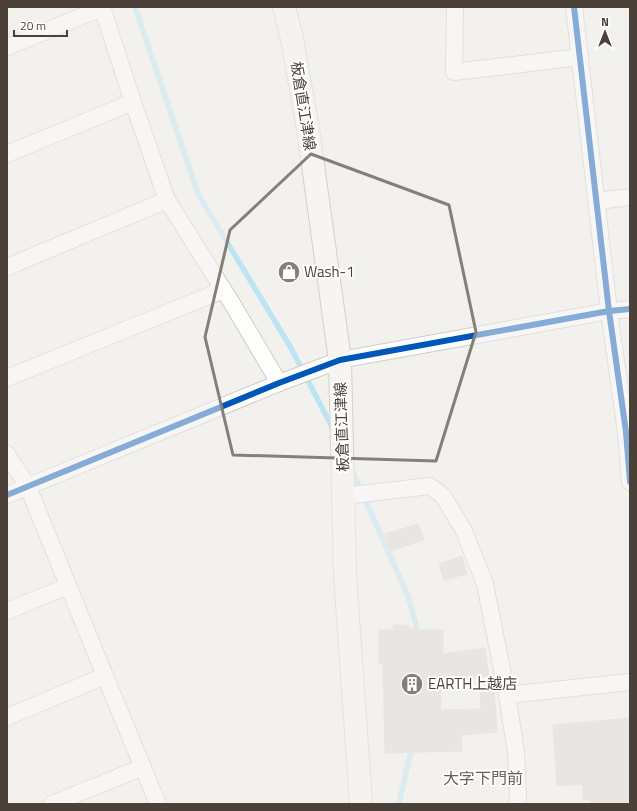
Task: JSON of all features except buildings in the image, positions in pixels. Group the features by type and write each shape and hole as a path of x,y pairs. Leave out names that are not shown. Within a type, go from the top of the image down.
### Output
{"main road":[{"name":"板倉直江津線","path":"284,7 292,39 308,129 340,360 345,574 361,804"}],"street":[{"path":"7,47 102,7 167,200 233,305 279,383"},
{"path":"455,7 454,72 580,57"},
{"path":"574,7 609,311 628,432 630,482"},
{"path":"7,154 133,102"},
{"path":"597,201 630,197"},
{"path":"7,267 167,200"},
{"path":"7,378 223,290"},
{"path":"7,495 279,383 340,360 609,311 630,310"},
{"path":"7,454 28,487 104,676 158,804"},
{"path":"344,496 430,486 443,496 464,531 485,584 507,695 516,752 517,804"},
{"path":"7,611 68,586"},
{"path":"7,717 104,676"},
{"path":"507,695 630,682"},
{"path":"52,804 143,767"}],"highlighted area":[{"path":"311,154 449,205 476,332 436,461 233,455 205,337 230,230"}],"waterway":[{"path":"135,7 198,194 291,348 333,429"},
{"path":"351,468 408,596 419,636"},
{"path":"399,804 412,746"}],"cycle path":[{"path":"574,7 609,311 626,432 630,482"},
{"path":"7,495 279,383 340,360 609,311 630,309"}],"place":[{"name":"Wash-1","path":"289,272"},
{"name":"EARTH上越店","path":"412,684"}],"district":[{"name":"大字下門前","path":"483,778"}]}
